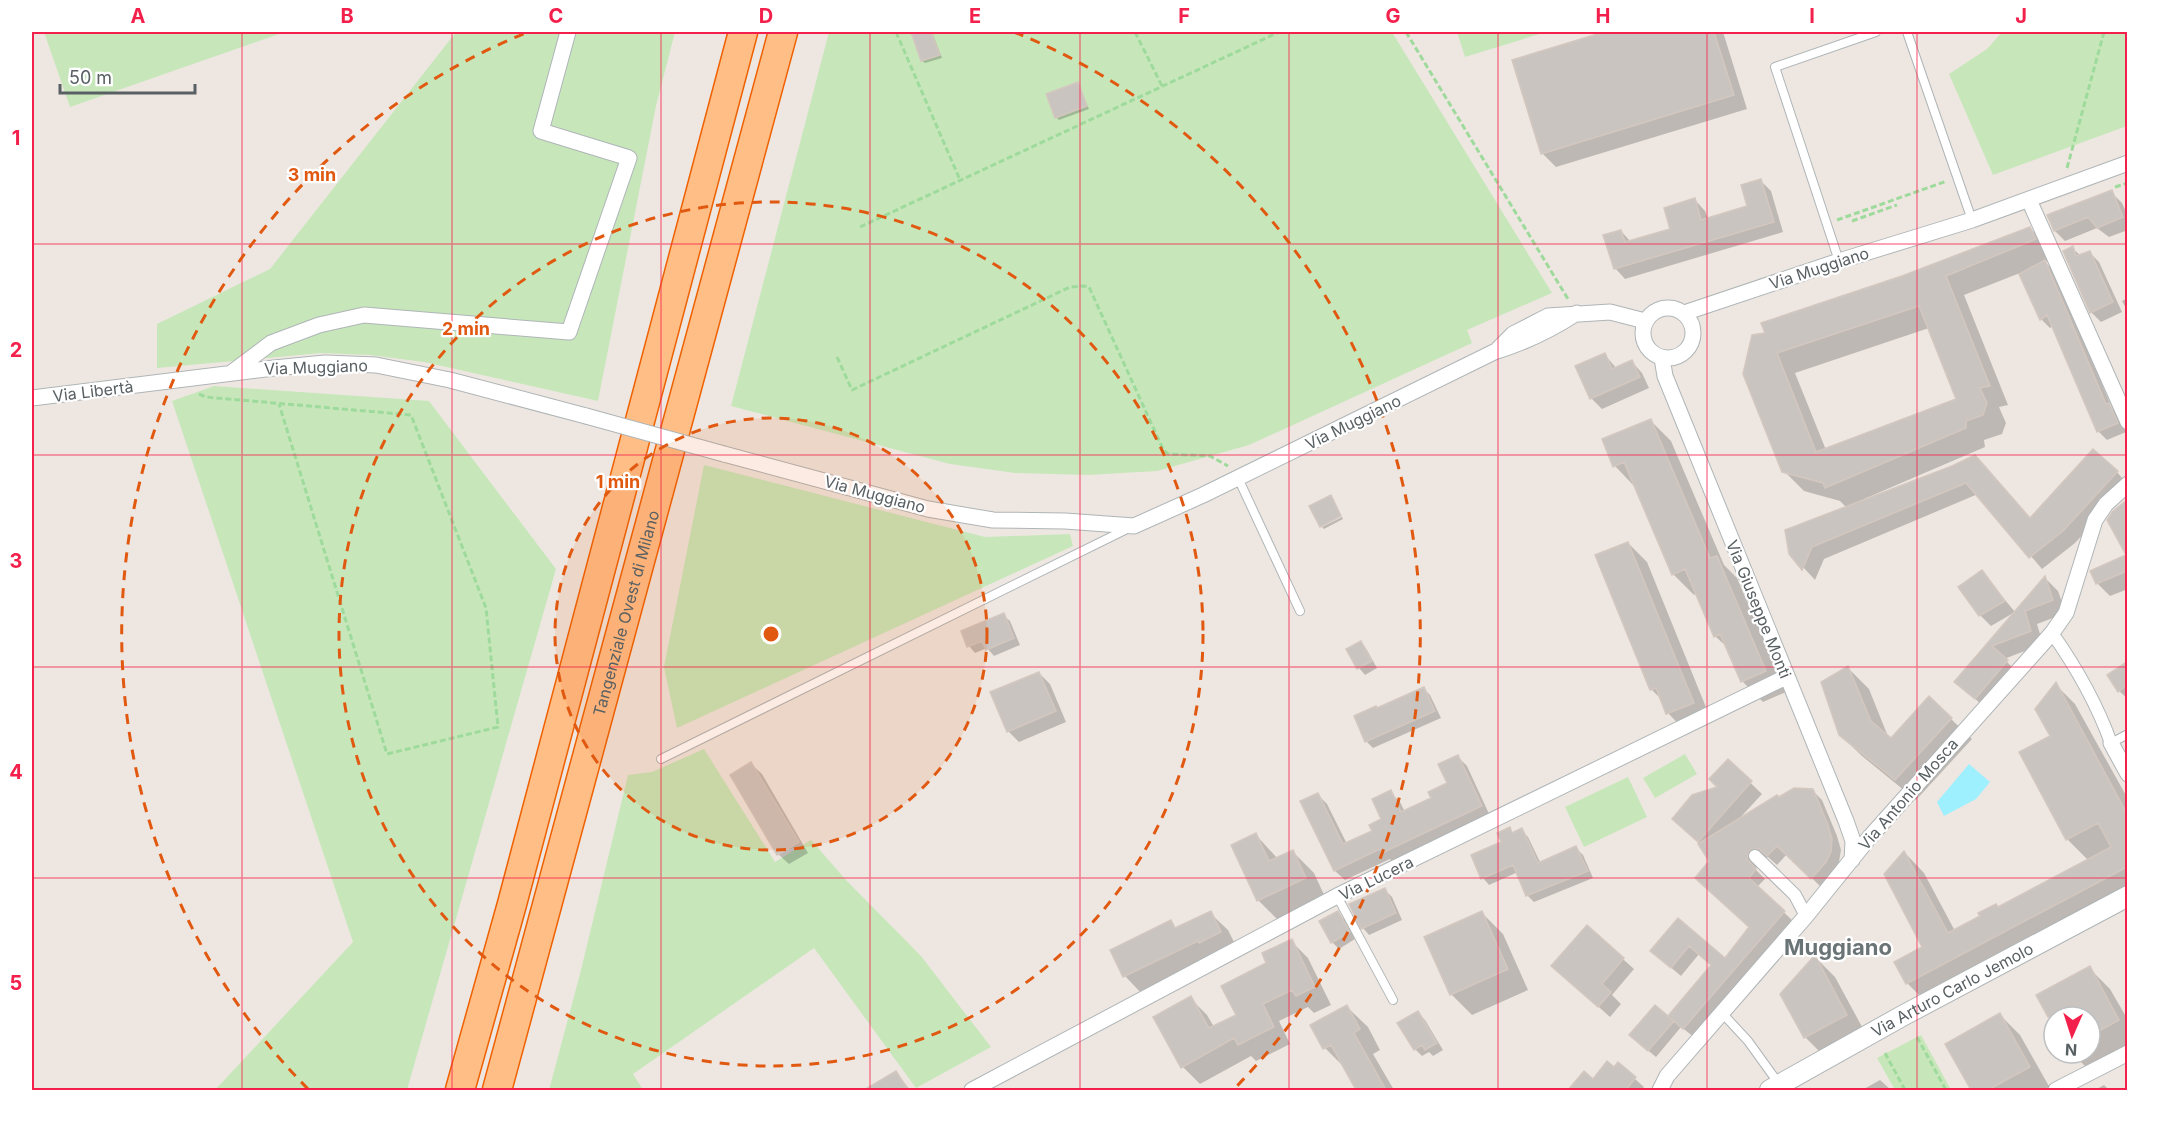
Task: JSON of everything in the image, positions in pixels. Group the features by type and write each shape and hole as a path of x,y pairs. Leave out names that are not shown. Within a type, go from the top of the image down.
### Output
{"highway":[{"path":"460,1090 513,904 743,32"},
{"name":"Tangenziale Ovest di Milano","path":"497,1090 783,32"}],"street":[{"name":"Via Muggiano","path":"231,373 271,343 319,325 364,315 569,332 629,158 541,131 568,32"},
{"name":"Via Muggiano","path":"160,382 326,363 376,365 450,380 928,509 993,520 1065,521 1134,526 1238,478 1494,352 1513,334 1548,316 1610,312 1645,321 1662,308 1672,308 1684,313 1839,261 1972,220 2127,162"},
{"path":"2029,200 2127,422"},
{"path":"1645,321 1642,332 1645,344 1653,354 1662,358 1671,358 1680,355 1690,344 1693,335 1692,326 1684,313"},
{"name":"Via Giuseppe Monti","path":"1662,358 1665,376 1849,829 1853,841 1852,860"},
{"name":"Via Libertà","path":"32,398 160,382"},
{"name":"Via Antonio Mosca","path":"1660,1090 1667,1076 1723,1014 1869,838 2052,633 2066,613 2095,520 2106,504 2127,484"},
{"path":"2052,633 2104,722 2127,774"},
{"name":"Via Lucera","path":"972,1090 1337,896 1786,677"},
{"path":"1755,856 1796,895 1806,916"},
{"name":"Via Arturo Carlo Jemolo","path":"1775,1088 1904,1015 2127,896"},
{"path":"2056,1090 2127,1053"}],"lane":[{"path":"1839,261 1775,67 1876,32"},
{"path":"1907,32 1972,220"},
{"path":"1238,478 1300,611"},
{"path":"661,759 1134,526"},
{"path":"2111,742 2127,734"},
{"path":"1337,896 1393,1000"},
{"name":"Via Arturo Carlo Jemolo","path":"1723,1014 1748,1041 1775,1088"}],"path":[{"path":"896,32 960,180"},
{"path":"1135,32 1162,86"},
{"path":"860,227 1279,32"},
{"path":"1406,32 1577,313"},
{"path":"2070,184 2066,171 2071,160 2104,32"},
{"path":"1827,224 1946,181 1961,183"},
{"path":"1851,221 1897,205"},
{"path":"837,357 852,390 1070,287 1089,287 1163,449 1168,454 1210,456 1235,470 1238,478"},
{"path":"160,382 206,397 411,415 486,608 498,727 387,753 279,404"},
{"path":"1917,1037 1946,1090"},
{"path":"1885,1053 1905,1090"}],"green space":[{"path":"44,32 285,32 70,107"},
{"path":"456,32 675,32 656,106 598,401 424,362 370,355 321,353 157,368 157,324 270,269"},
{"path":"829,32 1392,32 1552,293 1467,330 1472,343 1249,445 1157,471 1088,475 1015,473 950,464 731,406"},
{"path":"1457,32 1546,32 1465,57"},
{"path":"2002,32 2127,32 2127,126 1993,175 1949,74 1987,49"},
{"path":"214,386 429,401 556,569 407,1090 215,1090 353,942 172,401"},
{"path":"704,465 985,537 1070,534 1073,546 677,728 664,667"},
{"path":"704,749 775,862 811,840 846,880 921,956 991,1047 916,1088 814,948 633,1074 643,1090 549,1090 580,974 628,775 652,772"},
{"path":"1685,754 1697,774 1655,798 1643,778"},
{"path":"1628,777 1647,817 1584,847 1565,807"},
{"path":"1921,1035 1951,1090 1895,1090 1877,1058"}],"water":[{"path":"1969,764 1990,782 1976,799 1944,816 1937,802"}],"building":[{"path":"911,32 931,32 940,55 921,61"},
{"path":"1604,32 1714,32 1734,95 1541,154 1512,60"},
{"path":"1078,82 1087,106 1055,118 1046,94"},
{"path":"1761,179 1774,222 1614,269 1603,235 1621,230 1625,242 1670,229 1664,208 1695,198 1701,220 1747,206 1741,185"},
{"path":"2112,190 2123,217 2097,228 2089,218 2086,218 2054,231 2047,215"},
{"path":"2030,227 2036,239 1946,276 1990,386 1980,388 1987,403 1983,415 1966,421 1966,428 1825,488 1823,483 1782,472 1743,374 1752,335 1765,333 1761,323 1902,276","holes":["1919,306 1956,399 1816,452 1777,353"]},
{"path":"2073,246 2076,256 2090,251 2113,302 2090,313 2063,251"},
{"path":"2045,260 2106,404 2109,403 2118,423 2097,432 2047,315 2040,320 2019,274"},
{"path":"1605,353 1612,369 1632,360 1640,377 1590,399 1575,366"},
{"path":"1651,419 1710,558 1717,556 1766,671 1741,682 1720,634 1714,637 1685,569 1672,575 1624,462 1613,467 1602,439"},
{"path":"2093,449 2118,471 2063,531 2029,558 1966,483 1812,547 1802,570 1789,554 1785,530 1975,455 2030,518"},
{"path":"1331,495 1341,516 1320,527 1309,506"},
{"path":"2127,500 2127,571 2096,584 2090,571 2126,555 2107,520 2113,511"},
{"path":"1628,542 1694,703 1666,714 1656,688 1650,690 1595,555"},
{"path":"1982,570 2005,601 1979,616 1958,587"},
{"path":"2045,576 2053,600 2025,611 2031,631 1992,646 2008,660 1975,699 1954,682"},
{"path":"1004,613 1014,638 986,650 982,641 967,647 961,631"},
{"path":"1361,641 1372,661 1357,669 1346,649"},
{"path":"2127,662 2127,685 2118,692 2107,675"},
{"path":"1848,666 1871,721 1891,738 1929,696 1952,718 1895,780 1839,735 1821,682"},
{"path":"1039,672 1056,711 1007,732 990,692"},
{"path":"2056,682 2127,814 2127,867 1906,984 1894,962 1922,947 1884,874 1904,851 1948,933 1980,916 1978,913 1996,904 1998,907 2111,847 2098,823 2066,840 2019,752 2050,736 2035,709"},
{"path":"1424,687 1435,711 1365,742 1354,716"},
{"path":"1458,755 1482,806 1382,853 1380,849 1334,871 1300,801 1318,793 1343,844 1372,831 1369,825 1381,819 1372,799 1391,790 1401,812 1431,798 1428,792 1447,783 1438,764"},
{"path":"1728,759 1752,781 1698,842 1672,819 1692,795 1717,787 1709,779"},
{"path":"751,762 799,842 777,855 730,775"},
{"path":"1794,788 1813,789 1832,839 1831,852 1826,862 1811,879 1777,846 1767,856 1758,848 1749,851 1747,859 1756,869 1749,878 1785,911 1683,1029 1668,1016 1711,965 1689,946 1671,968 1650,951 1678,918 1725,958 1749,927 1695,878 1709,861 1698,844 1777,795 1779,797"},
{"path":"1510,827 1512,833 1522,828 1538,863 1576,846 1588,871 1526,896 1513,865 1481,879 1471,855 1501,842 1497,833"},
{"path":"1256,833 1269,861 1293,850 1306,878 1257,901 1231,845"},
{"path":"1385,888 1396,913 1361,929 1349,904"},
{"path":"1211,911 1221,932 1123,977 1110,950 1171,920 1175,928"},
{"path":"1338,911 1350,932 1331,943 1319,921"},
{"path":"1482,911 1508,969 1450,995 1424,937"},
{"path":"1587,925 1624,958 1602,984 1611,992 1598,1007 1551,966"},
{"path":"1292,939 1315,987 1296,996 1292,990 1263,1004 1274,1027 1238,1045 1234,1038 1181,1068 1153,1017 1191,996 1209,1028 1236,1015 1221,986 1266,963 1262,953"},
{"path":"1815,955 1847,1015 1804,1038 1780,994"},
{"path":"2090,966 2119,1020 2102,1029 2102,1005 2042,1006 2036,995"},
{"path":"1347,1005 1360,1029 1354,1033 1386,1090 1356,1090 1331,1045 1323,1049 1310,1025"},
{"path":"1655,1005 1674,1021 1648,1051 1629,1035"},
{"path":"1418,1011 1437,1043 1425,1050 1422,1045 1414,1050 1397,1023"},
{"path":"2000,1013 2030,1067 1988,1090 1971,1090 1945,1044"},
{"path":"1607,1061 1614,1067 1618,1062 1636,1077 1626,1090 1568,1090 1584,1071 1593,1079"},
{"path":"896,1071 908,1090 864,1090"}],"district":[{"name":"Muggiano","path":"1838,947"}]}
